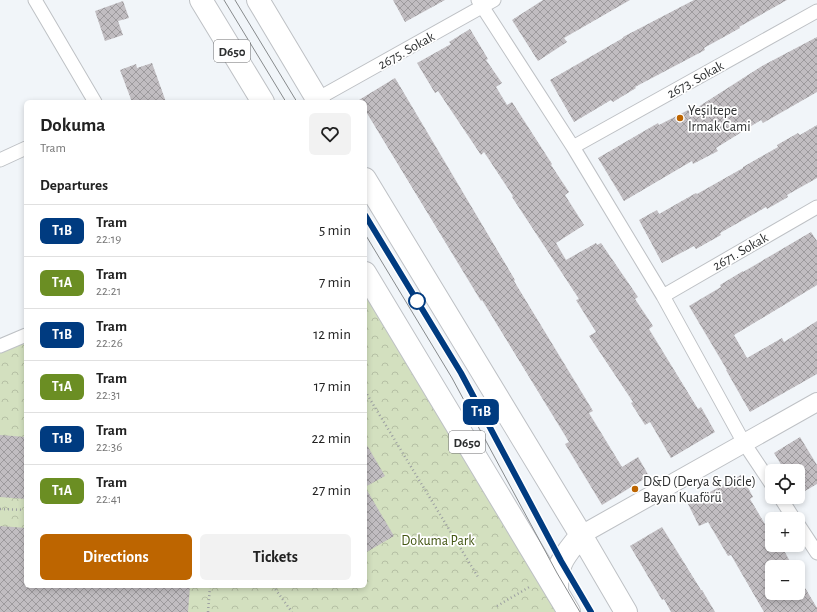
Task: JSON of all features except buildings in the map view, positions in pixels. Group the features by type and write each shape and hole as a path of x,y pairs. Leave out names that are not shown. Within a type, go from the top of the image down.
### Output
{"highway":[{"name":"D650","path":"202,0 262,100"},
{"path":"258,0 317,100"},
{"path":"367,182 581,535 626,612"},
{"name":"D650","path":"367,276 569,612"},
{"path":"552,583 561,561 581,535"}],"street":[{"path":"35,0 95,100"},
{"name":"2675. Sokak","path":"320,100 480,4 494,0"},
{"path":"480,4 573,147 663,296 744,443 765,474"},
{"name":"2673. Sokak","path":"573,147 817,11"},
{"path":"0,160 24,149"},
{"name":"2671. Sokak","path":"663,296 817,207"},
{"path":"0,346 24,336"},
{"path":"581,535 817,402"},
{"path":"805,535 817,553"}],"path":[{"path":"367,394 478,577"},
{"path":"0,509 24,510"},
{"path":"497,606 552,583"},
{"path":"208,612 210,588"},
{"path":"274,588 292,612"}],"green space":[{"name":"Dokuma Park","path":"367,277 566,612 0,612 0,347 24,337 24,588 367,588"}],"tram line":[{"path":"224,0 285,100"},
{"path":"235,0 296,100"},
{"path":"367,218 461,373 561,561 591,612"},
{"name":"T1B","path":"367,218 461,373 561,561 591,612"},
{"path":"367,237 452,378 557,573 580,612"}],"place":[{"name":"Yeşiltepe Irmak Cami","path":"680,118"},
{"name":"D&D (Derya & Dicle) Bayan Kuaförü","path":"635,489"}]}
